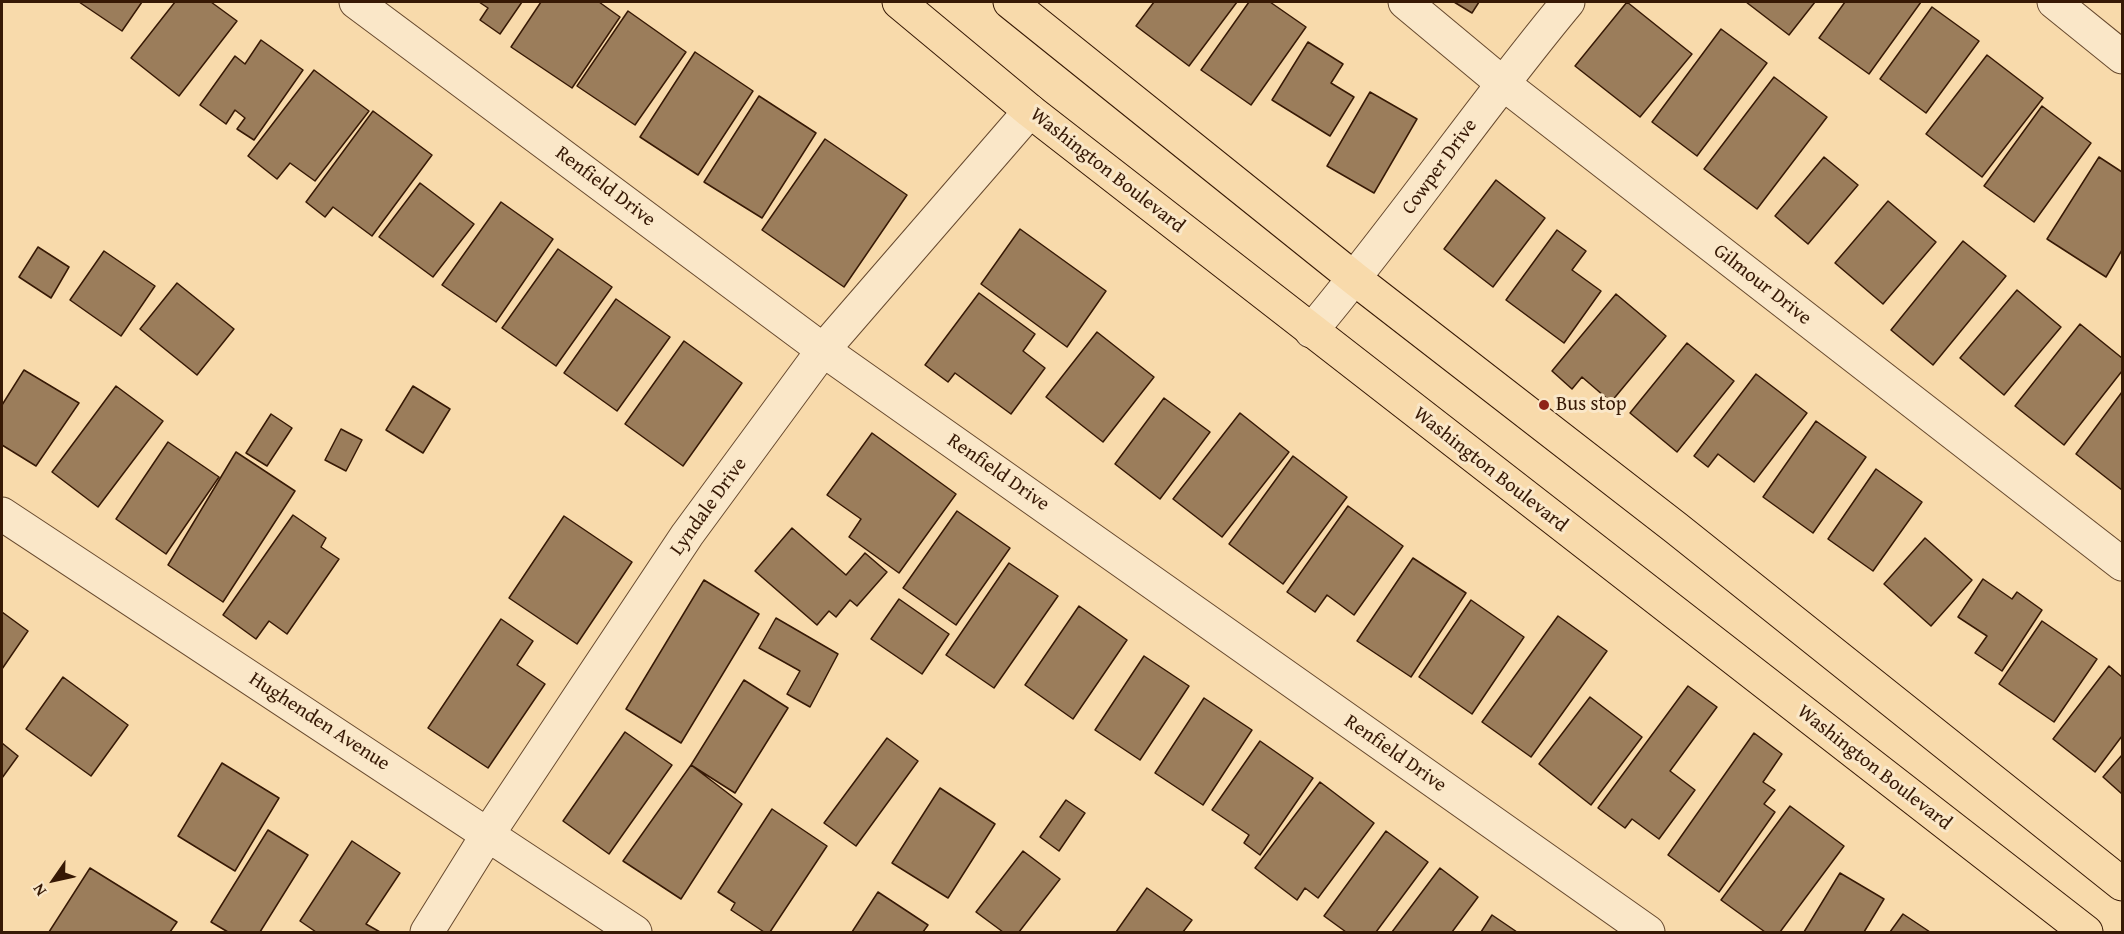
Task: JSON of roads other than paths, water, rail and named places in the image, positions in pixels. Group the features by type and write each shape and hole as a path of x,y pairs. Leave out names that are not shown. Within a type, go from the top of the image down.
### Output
{"highway":[{"name":"Washington Boulevard","path":"899,2 1030,111 2086,933"},
{"path":"1010,2 1355,279 1676,528 2122,884"}],"street":[{"name":"Renfield Drive","path":"356,2 823,350 1648,933"},
{"name":"Gilmour Drive","path":"1405,2 1501,82 2122,564"},
{"name":"Cowper Drive","path":"1311,331 1355,279 1501,82 1568,2"},
{"path":"2054,2 2122,57"},
{"name":"Lyndale Drive","path":"426,933 488,834 687,536 823,350 1030,111"},
{"name":"Hughenden Avenue","path":"2,514 635,933"}],"place":[{"name":"Bus stop","path":"1544,405"}]}
